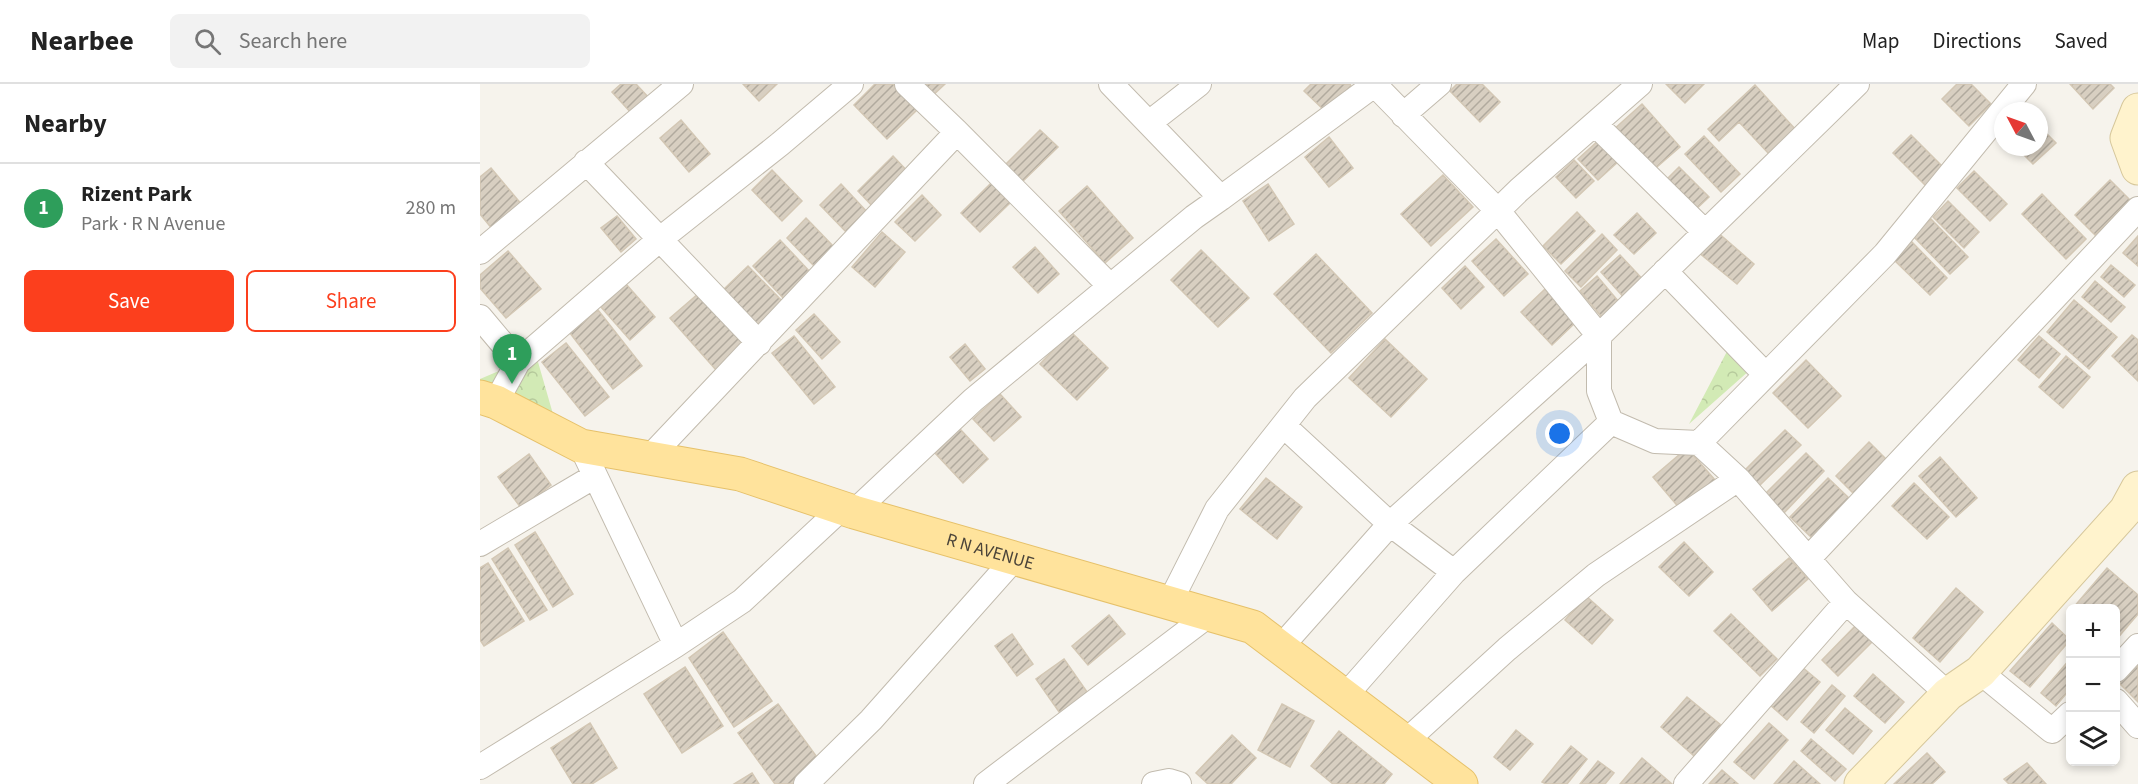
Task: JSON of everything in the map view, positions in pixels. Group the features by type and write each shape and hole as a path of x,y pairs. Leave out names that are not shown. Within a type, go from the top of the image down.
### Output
{"main road":[{"name":"R N AVENUE","path":"488,400 581,446 740,474 848,510 1252,627 1405,742 1446,780"}],"street":[{"path":"480,252 681,84"},
{"path":"488,400 518,362 659,240 851,84"},
{"path":"907,84 1110,286"},
{"path":"1111,84 1221,198"},
{"path":"1149,123 1199,84"},
{"path":"488,784 480,769 676,645 742,600 973,400 1194,217 1374,84 1498,211 1599,336 1599,391 1611,422 1655,441 1700,443 1738,479 1846,602 1948,694"},
{"path":"1403,115 1439,84"},
{"path":"1170,602 1217,508 1305,398 1498,211 1641,84"},
{"path":"1280,648 1390,524 1599,336 1857,84"},
{"path":"1700,443 1885,254 2024,84"},
{"path":"2138,110 2127,138 2138,168"},
{"path":"1595,124 1705,232"},
{"path":"649,458 957,132"},
{"path":"586,162 759,343"},
{"path":"1809,558 2138,209"},
{"path":"1665,272 1766,375"},
{"path":"480,317 518,362"},
{"path":"1345,696 1454,572 1611,422"},
{"path":"1284,426 1390,524 1454,572"},
{"path":"581,446 676,645"},
{"path":"480,544 596,476"},
{"path":"1405,742 1508,649 1596,575 1738,479"},
{"path":"1861,784 1948,694 1980,672 2126,510 2138,488"},
{"path":"806,784 871,720 1015,558"},
{"path":"1686,784 1846,602"},
{"path":"986,784 1005,767 1210,614"},
{"path":"2120,665 2138,646"},
{"path":"1980,672 2052,731 2066,718"},
{"path":"2120,706 2138,726"},
{"path":"1154,784 1169,781 1179,784"}],"green space":[{"path":"1734,338 1759,362 1689,424"},
{"path":"536,355 555,421 480,390 480,379"}],"building":[{"path":"621,84 636,84 650,99 633,115 612,92"},
{"path":"743,84 777,84 759,101"},
{"path":"875,84 893,84 917,110 887,139 854,105"},
{"path":"916,84 945,84 930,98"},
{"path":"1311,84 1350,84 1351,86 1326,112 1304,91"},
{"path":"1457,84 1482,84 1500,102 1480,122 1450,91"},
{"path":"1666,84 1704,84 1685,103"},
{"path":"1957,84 1971,84 1991,104 1969,126 1942,99"},
{"path":"2070,84 2110,84 2114,88 2093,109"},
{"path":"1755,85 1796,130 1769,154 1739,122 1719,141 1708,129"},
{"path":"1642,104 1680,147 1650,173 1612,131"},
{"path":"681,120 710,154 689,172 660,138"},
{"path":"1040,130 1058,147 1020,184 1003,167"},
{"path":"1911,135 1945,169 1927,187 1893,153"},
{"path":"2048,135 2056,143 2048,150"},
{"path":"1704,136 1740,174 1721,192 1685,154"},
{"path":"1329,137 1353,168 1329,187 1305,157"},
{"path":"1600,139 1620,160 1598,180 1578,159"},
{"path":"893,156 911,175 875,209 858,191"},
{"path":"2025,156 2042,156 2033,164"},
{"path":"1574,160 1594,181 1576,198 1556,177"},
{"path":"1679,167 1709,197 1692,213 1663,183"},
{"path":"491,168 522,205 493,230 480,214 480,177"},
{"path":"772,170 802,201 782,221 752,190"},
{"path":"1974,171 2007,204 1990,221 1957,188"},
{"path":"1443,175 1473,207 1431,246 1401,214"},
{"path":"2110,180 2130,200 2095,235 2075,215"},
{"path":"991,183 1010,203 980,232 961,213"},
{"path":"841,184 869,214 848,234 820,205"},
{"path":"1268,184 1294,224 1269,241 1243,201"},
{"path":"1087,186 1133,238 1105,263 1059,211"},
{"path":"2042,194 2086,239 2066,259 2022,214"},
{"path":"922,195 941,215 915,241 895,222"},
{"path":"1948,201 1979,232 1964,248 1933,217"},
{"path":"1577,212 1595,231 1561,264 1543,246"},
{"path":"1637,213 1656,233 1634,254 1614,235"},
{"path":"617,216 636,239 621,252 601,228"},
{"path":"806,218 835,248 815,267 787,238"},
{"path":"1931,219 1968,257 1950,274 1913,236"},
{"path":"1716,231 1754,264 1737,284 1698,252"},
{"path":"882,232 905,252 875,287 852,267"},
{"path":"1602,234 1617,250 1581,287 1565,271"},
{"path":"2138,236 2138,266 2123,253"},
{"path":"1496,239 1528,274 1504,296 1472,261"},
{"path":"780,240 812,274 785,300 753,266"},
{"path":"1911,241 1947,278 1930,295 1893,259"},
{"path":"1035,247 1059,274 1038,293 1013,267"},
{"path":"1201,250 1249,298 1218,327 1171,280"},
{"path":"508,251 541,289 506,318 480,288 480,275"},
{"path":"1316,254 1372,313 1331,353 1274,294"},
{"path":"1620,255 1647,284 1627,301 1601,272"},
{"path":"2111,265 2135,285 2124,297 2101,277"},
{"path":"748,266 783,302 758,327 723,290"},
{"path":"1465,266 1484,287 1461,309 1442,288"},
{"path":"1597,276 1629,314 1611,328 1580,291"},
{"path":"2095,281 2125,307 2111,322 2082,297"},
{"path":"626,284 655,317 630,340 601,307"},
{"path":"1545,289 1576,322 1552,345 1521,312"},
{"path":"699,293 744,345 716,370 670,318"},
{"path":"2074,300 2117,337 2089,369 2047,332"},
{"path":"598,310 642,366 613,389 570,333"},
{"path":"814,314 840,342 822,359 796,330"},
{"path":"1071,332 1108,368 1077,400 1040,364"},
{"path":"2132,335 2138,340 2138,381 2112,356"},
{"path":"794,336 835,387 814,404 772,353"},
{"path":"2039,336 2060,354 2039,378 2018,360"},
{"path":"1385,339 1427,379 1391,417 1349,378"},
{"path":"566,343 609,397 585,416 542,362"},
{"path":"965,344 985,369 970,381 950,357"},
{"path":"2066,356 2090,377 2063,408 2039,387"},
{"path":"1806,360 1841,396 1808,428 1773,393"},
{"path":"1000,394 1021,417 994,441 973,419"},
{"path":"960,429 988,459 963,483 935,453"},
{"path":"1785,430 1801,445 1758,487 1743,472"},
{"path":"1869,442 1889,462 1856,496 1836,476"},
{"path":"1687,448 1715,480 1681,510 1653,477"},
{"path":"1806,453 1824,471 1784,513 1765,494"},
{"path":"529,454 551,485 521,508 498,477"},
{"path":"1940,457 1977,498 1956,517 1919,476"},
{"path":"1266,478 1302,507 1277,539 1240,509"},
{"path":"1828,478 1850,499 1812,538 1790,517"},
{"path":"1914,483 1949,517 1927,539 1892,506"},
{"path":"535,532 573,594 553,607 515,545"},
{"path":"1684,542 1713,572 1689,596 1659,567"},
{"path":"508,548 547,610 530,620 492,559"},
{"path":"1789,558 1808,579 1772,611 1753,589"},
{"path":"488,563 524,621 484,646 480,640 480,568"},
{"path":"2107,568 2138,595 2138,614 2120,635 2120,604 2076,604"},
{"path":"1956,588 1983,612 1940,662 1913,638"},
{"path":"1586,596 1613,620 1592,644 1565,620"},
{"path":"1731,614 1777,659 1760,676 1714,631"},
{"path":"1109,615 1125,634 1088,665 1072,646"},
{"path":"2052,623 2066,636 2066,645 2030,687 2010,671"},
{"path":"1856,625 1872,642 1838,676 1822,660"},
{"path":"723,632 772,701 734,727 689,658"},
{"path":"1012,634 1033,664 1017,676 995,646"},
{"path":"2138,655 2138,702 2120,684 2120,675"},
{"path":"1064,659 1092,699 1064,719 1036,679"},
{"path":"2066,664 2066,694 2056,706 2041,693"},
{"path":"685,667 723,726 682,753 644,694"},
{"path":"1802,667 1820,682 1787,720 1770,705"},
{"path":"1873,674 1904,702 1885,723 1854,696"},
{"path":"1832,685 1845,696 1814,733 1801,722"},
{"path":"1687,697 1721,725 1694,756 1661,727"},
{"path":"778,704 822,764 795,784 775,784 738,733"},
{"path":"1282,704 1314,721 1290,767 1258,750"},
{"path":"1845,708 1872,731 1853,754 1826,730"},
{"path":"590,723 617,768 592,784 573,784 551,748"},
{"path":"1769,723 1788,740 1754,779 1734,762"},
{"path":"1516,730 1533,744 1510,770 1494,757"},
{"path":"1339,731 1392,774 1384,784 1333,784 1311,766"},
{"path":"1232,735 1256,758 1231,784 1208,784 1196,773"},
{"path":"1811,739 1846,769 1835,781 1801,751"},
{"path":"1571,746 1587,759 1567,784 1542,782"},
{"path":"1927,753 1945,772 1932,784 1894,784"},
{"path":"1642,758 1672,784 1620,784"},
{"path":"1598,761 1614,773 1605,784 1580,784"},
{"path":"1794,761 1820,784 1774,784"},
{"path":"2027,763 2046,784 2009,784 2004,779"},
{"path":"1722,770 1738,784 1709,784"},
{"path":"752,773 759,784 734,784"}],"place":[{"name":"Rizent Park","path":"512,384"}]}
